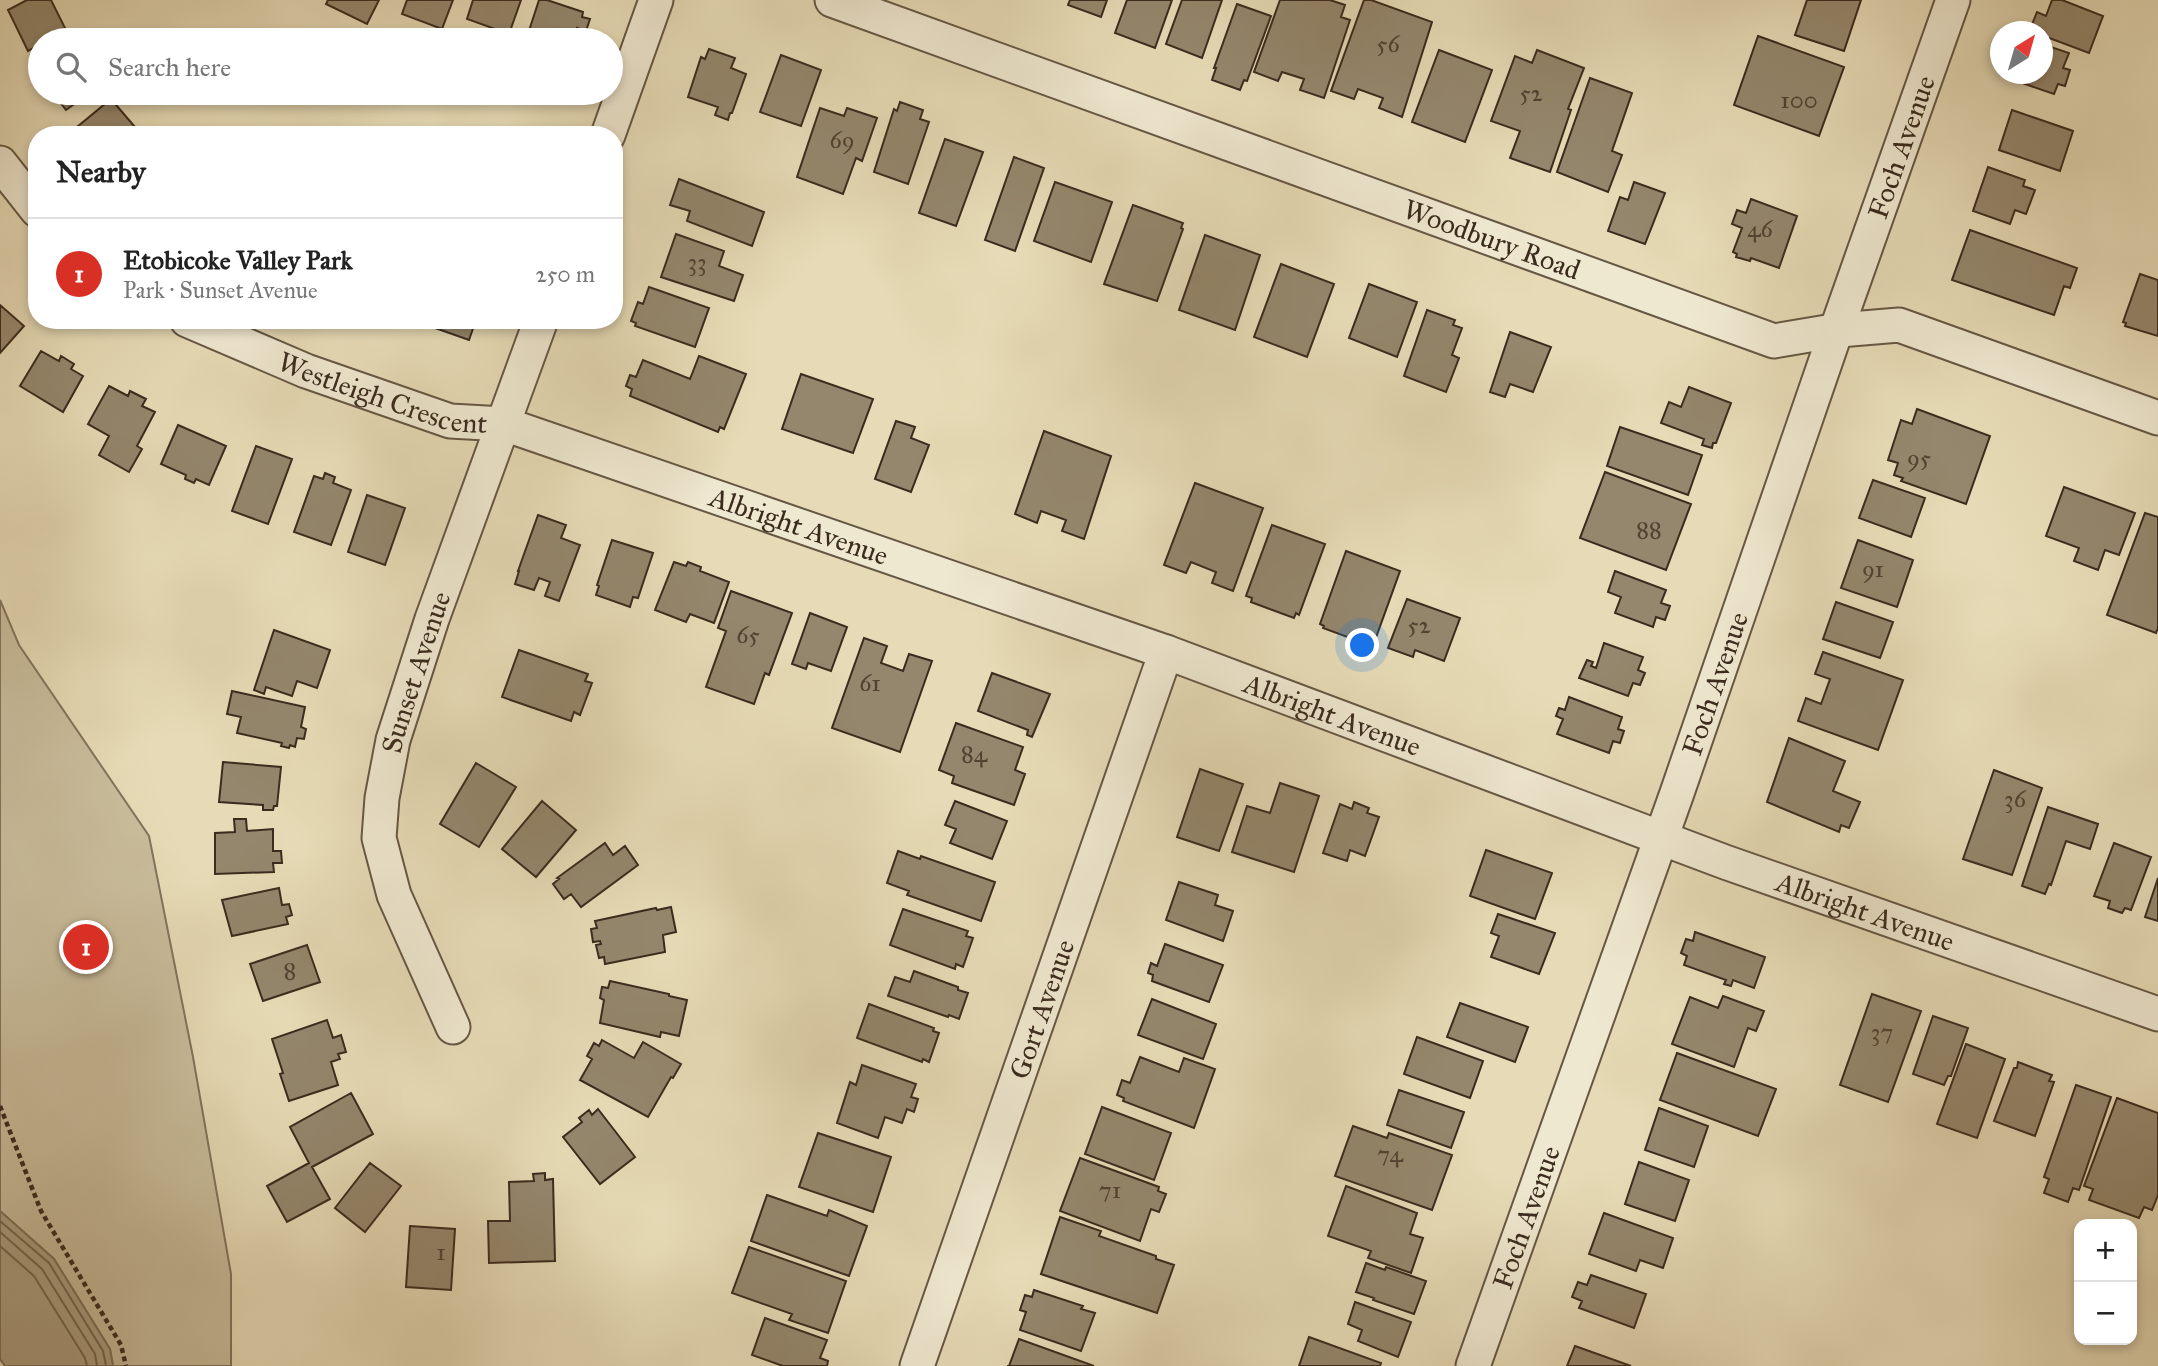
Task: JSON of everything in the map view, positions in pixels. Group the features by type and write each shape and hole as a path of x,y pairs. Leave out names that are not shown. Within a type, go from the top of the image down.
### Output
{"street":[{"path":"623,93 656,0"},
{"name":"Woodbury Road","path":"832,0 1774,341 1899,325 2158,418"},
{"name":"Foch Avenue","path":"1473,1366 1953,0"},
{"path":"611,126 619,105"},
{"path":"0,163 28,199"},
{"name":"Westleigh Crescent","path":"208,329 306,371 450,421 504,424"},
{"name":"Sunset Avenue","path":"453,1027 394,895 379,838 382,798 393,740 428,631 538,329"},
{"name":"Albright Avenue","path":"504,424 1166,653 1738,867 2158,1014"},
{"name":"Gort Avenue","path":"917,1366 1166,653"}],"path":[{"path":"0,1106 41,1211 121,1345 126,1366"}],"shaded area":[{"path":"0,600 19,645 149,836 193,1057 231,1274 231,1366 113,1366 110,1349 54,1259 0,1211"}],"water":[{"path":"0,1211 54,1259 110,1349 113,1366 5,1366 0,1359"}],"building":[{"path":"27,0 51,0 65,28 28,28 28,51 8,10"},
{"path":"328,0 379,0 367,24 326,4"},
{"path":"407,0 453,0 442,28 402,14"},
{"path":"473,0 521,0 511,28 492,28 467,19"},
{"path":"539,0 547,0 583,12 582,17 590,19 587,28 530,28"},
{"path":"1070,0 1107,0 1101,17 1068,5"},
{"path":"1127,0 1172,0 1155,48 1115,33"},
{"path":"1182,0 1222,0 1202,58 1166,44"},
{"path":"1280,0 1330,0 1345,5 1341,17 1350,20 1324,98 1300,90 1304,79 1282,72 1278,81 1254,72"},
{"path":"1364,0 1371,0 1432,22 1402,117 1379,108 1383,98 1358,89 1354,99 1331,91"},
{"path":"1807,0 1861,0 1844,51 1795,35"},
{"path":"2052,0 2062,0 2103,16 2089,53 2053,39 2053,21 2033,21 2037,12 2046,16"},
{"path":"1237,4 1271,16 1247,81 1244,80 1240,90 1212,80"},
{"path":"1758,36 1844,67 1819,136 1734,105"},
{"path":"2053,48 2069,53 2063,68 2070,70 2065,86 2058,84 2054,94 2025,84 2053,84"},
{"path":"709,49 735,58 731,68 746,74 728,120 715,115 718,107 688,97 701,57 705,59"},
{"path":"1439,50 1492,70 1465,142 1412,122"},
{"path":"1537,50 1584,68 1568,109 1571,110 1550,172 1510,158 1520,131 1491,121 1515,56 1532,63"},
{"path":"781,55 821,70 801,126 760,112"},
{"path":"1590,78 1632,93 1612,151 1622,155 1608,192 1557,172"},
{"path":"900,102 923,110 920,119 929,122 908,184 874,172 894,109 897,111"},
{"path":"104,105 116,105 134,126 78,126"},
{"path":"820,108 844,116 847,108 877,118 862,161 856,158 843,194 797,177"},
{"path":"2012,110 2073,131 2060,171 1999,150"},
{"path":"945,139 983,152 956,226 919,213"},
{"path":"1014,157 1044,168 1015,251 985,240"},
{"path":"1988,167 2025,180 2023,186 2035,190 2026,214 2015,210 2010,224 1973,211"},
{"path":"679,179 764,212 752,246 687,221 690,211 670,205"},
{"path":"1055,182 1112,202 1091,262 1034,241"},
{"path":"1634,182 1665,193 1645,244 1608,231 1620,197 1628,200"},
{"path":"1751,199 1797,216 1779,268 1751,258 1750,261 1736,257 1737,254 1733,252 1742,228 1732,224 1737,210 1746,213"},
{"path":"1133,205 1183,223 1157,301 1104,284"},
{"path":"1970,230 2077,268 2070,288 2064,286 2054,315 1952,280"},
{"path":"676,234 724,251 719,266 743,275 734,301 661,277"},
{"path":"1205,235 1260,255 1235,330 1179,310"},
{"path":"1281,264 1334,284 1307,357 1254,337"},
{"path":"2140,274 2158,280 2158,336 2125,326 2126,323 2123,322"},
{"path":"1369,284 1417,302 1397,357 1349,338"},
{"path":"649,287 709,308 695,347 635,326 636,323 631,321 638,302 643,304"},
{"path":"0,305 24,326 0,353"},
{"path":"1427,310 1455,320 1453,325 1462,328 1452,355 1459,358 1446,392 1404,376"},
{"path":"438,329 473,329 469,340"},
{"path":"1510,332 1551,347 1533,392 1510,384 1505,397 1490,392"},
{"path":"41,351 59,361 61,356 74,364 71,369 83,376 63,412 20,386"},
{"path":"699,356 746,374 724,429 720,427 718,432 630,396 632,389 626,386 630,375 636,377 643,360 690,379"},
{"path":"801,374 873,399 853,453 782,429"},
{"path":"109,386 128,396 130,391 146,399 142,406 155,412 137,446 142,449 129,472 99,455 109,436 88,424"},
{"path":"1689,387 1731,403 1712,448 1702,445 1704,439 1661,423 1669,402 1681,407"},
{"path":"1917,409 1990,436 1966,504 1901,481 1903,478 1894,475 1898,463 1888,460 1901,420 1912,424"},
{"path":"896,421 915,427 911,438 929,445 911,492 875,479"},
{"path":"178,425 226,446 209,485 196,479 194,483 185,479 186,475 161,464"},
{"path":"1620,427 1702,455 1688,495 1607,466"},
{"path":"1044,431 1111,456 1084,539 1062,531 1066,520 1041,511 1037,523 1015,514"},
{"path":"256,446 292,459 268,524 232,511"},
{"path":"1605,472 1691,504 1666,570 1580,538"},
{"path":"325,473 335,477 333,483 351,490 331,545 294,532 314,476 323,479"},
{"path":"1873,480 1925,498 1911,537 1859,518"},
{"path":"1195,483 1263,508 1233,591 1212,583 1216,572 1191,562 1186,573 1164,565"},
{"path":"2064,487 2135,513 2119,555 2105,550 2098,570 2074,561 2079,548 2046,536"},
{"path":"367,495 405,508 385,565 348,552"},
{"path":"2145,513 2158,517 2156,633 2107,615"},
{"path":"538,515 566,525 561,538 580,545 559,601 545,596 550,582 539,578 534,590 515,584"},
{"path":"1272,525 1325,544 1299,615 1296,613 1294,618 1251,602 1252,598 1246,596"},
{"path":"612,540 653,553 638,598 633,597 630,607 596,595"},
{"path":"1858,540 1913,560 1897,607 1841,588"},
{"path":"1346,551 1400,571 1374,643 1370,641 1369,645 1323,628 1320,624"},
{"path":"674,562 686,566 688,562 701,567 700,571 729,582 714,623 690,614 686,622 655,610"},
{"path":"1615,571 1666,590 1661,603 1670,606 1665,620 1656,617 1653,627 1615,613 1621,597 1608,592"},
{"path":"731,591 792,613 769,675 765,673 754,704 706,687 726,631 718,628"},
{"path":"1407,599 1460,618 1444,661 1415,650 1413,657 1388,648"},
{"path":"1836,602 1893,622 1880,658 1823,639"},
{"path":"810,613 847,627 831,671 808,663 806,669 792,664"},
{"path":"274,630 330,650 317,688 297,681 292,696 266,687 264,694 254,690"},
{"path":"864,638 887,646 881,663 903,671 909,654 932,661 900,752 832,728"},
{"path":"1604,643 1643,657 1638,670 1645,673 1640,685 1633,683 1628,696 1579,678 1587,660 1593,662 1591,666 1596,668"},
{"path":"519,650 588,674 585,681 592,683 580,715 574,712 571,721 502,697"},
{"path":"1823,652 1903,680 1878,750 1798,721 1806,698 1821,704 1830,679 1815,674"},
{"path":"992,673 1050,694 1032,737 1027,735 1028,730 978,711"},
{"path":"232,691 305,707 301,727 306,729 304,739 297,738 295,747 290,745 289,748 281,746 282,743 237,733 241,717 227,714"},
{"path":"1569,697 1622,717 1618,729 1624,731 1620,743 1613,741 1609,753 1557,734 1563,719 1556,716 1559,708 1565,710"},
{"path":"956,723 1023,747 1015,770 1025,774 1014,805 952,783 954,776 939,770"},
{"path":"1789,738 1845,761 1833,791 1860,802 1849,828 1841,825 1839,832 1767,802"},
{"path":"223,762 281,767 277,806 274,806 273,810 263,810 263,805 219,802"},
{"path":"476,763 516,787 479,847 440,824"},
{"path":"1200,769 1243,784 1219,851 1177,837"},
{"path":"1994,770 2042,788 2012,875 1963,859"},
{"path":"1280,783 1319,796 1294,872 1232,852 1247,806 1270,813"},
{"path":"542,801 576,830 536,877 502,849"},
{"path":"955,801 1007,821 992,859 950,843 956,829 945,825"},
{"path":"1354,802 1369,808 1367,813 1379,817 1365,856 1350,850 1347,861 1323,853 1340,804 1352,809"},
{"path":"2048,807 2098,824 2090,849 2066,841 2051,885 2049,884 2045,894 2022,886"},
{"path":"234,819 246,819 247,831 273,829 273,851 281,851 282,863 273,863 274,872 215,874 215,833 235,832"},
{"path":"605,843 613,855 625,846 638,865 581,907 571,894 564,899 553,884 559,879 557,878"},
{"path":"2114,843 2151,857 2131,910 2125,908 2122,913 2108,908 2110,901 2094,896"},
{"path":"1486,850 1552,873 1535,919 1470,896"},
{"path":"898,851 920,859 921,856 995,882 981,921 907,895 909,891 887,883"},
{"path":"2158,878 2158,921 2145,917"},
{"path":"1179,882 1218,895 1215,905 1233,911 1223,941 1166,920"},
{"path":"279,888 282,905 289,904 292,915 286,917 288,924 232,936 222,900"},
{"path":"671,907 676,932 663,935 665,952 605,964 604,957 599,958 596,945 601,944 600,941 593,942 591,929 597,928 595,921"},
{"path":"903,909 968,931 966,936 973,938 963,967 956,964 955,969 890,945"},
{"path":"1498,914 1555,933 1539,974 1491,957 1499,936 1491,933"},
{"path":"1695,932 1765,957 1754,988 1733,980 1731,986 1724,984 1726,980 1684,965 1687,956 1681,953 1686,939 1693,941"},
{"path":"1165,944 1223,965 1209,1002 1152,981 1153,975 1148,973 1151,963 1157,966"},
{"path":"307,945 320,982 263,1001 250,964"},
{"path":"914,971 968,993 959,1019 888,996 895,977 910,982"},
{"path":"610,981 687,1000 679,1036 661,1032 660,1037 600,1023 604,1000 600,998 602,987 608,988"},
{"path":"1872,994 1921,1011 1888,1102 1840,1085"},
{"path":"1723,996 1764,1011 1756,1031 1748,1028 1734,1067 1672,1044 1690,997 1718,1008"},
{"path":"1152,999 1216,1024 1203,1059 1138,1035"},
{"path":"1460,1003 1528,1027 1515,1062 1447,1037"},
{"path":"869,1004 934,1028 933,1031 939,1033 929,1062 923,1059 922,1062 857,1038"},
{"path":"1933,1016 1968,1028 1951,1076 1948,1076 1944,1085 1913,1074"},
{"path":"327,1020 333,1038 341,1035 346,1052 338,1054 340,1059 331,1062 338,1085 289,1101 272,1039"},
{"path":"1417,1037 1483,1061 1470,1098 1404,1074"},
{"path":"602,1040 634,1058 643,1042 681,1064 648,1117 580,1080 592,1059 587,1056 594,1043 599,1046"},
{"path":"1966,1044 2005,1059 1977,1138 1937,1124"},
{"path":"1677,1053 1776,1089 1758,1136 1660,1100"},
{"path":"1140,1057 1179,1072 1184,1058 1215,1069 1194,1128 1123,1101 1124,1098 1117,1095 1122,1080 1130,1083"},
{"path":"2018,1062 2052,1075 2049,1081 2054,1082 2035,1136 1994,1121"},
{"path":"862,1065 916,1084 911,1097 918,1099 914,1112 907,1109 902,1123 885,1117 878,1138 837,1123 850,1082 856,1085"},
{"path":"2076,1085 2111,1097 2079,1190 2073,1188 2068,1202 2044,1193 2049,1179 2044,1177"},
{"path":"1399,1090 1464,1112 1451,1148 1387,1125"},
{"path":"351,1093 373,1134 312,1167 330,1199 287,1222 267,1186 309,1163 290,1127"},
{"path":"2117,1098 2158,1113 2158,1195 2152,1210 2144,1207 2139,1218 2089,1200 2093,1189 2084,1186"},
{"path":"1102,1107 1171,1133 1154,1180 1085,1154"},
{"path":"1659,1108 1708,1126 1694,1167 1645,1150"},
{"path":"598,1109 635,1157 600,1184 563,1137 582,1122 579,1118 589,1110 592,1115"},
{"path":"1353,1126 1387,1138 1389,1133 1452,1155 1432,1210 1335,1176"},
{"path":"818,1133 891,1157 873,1212 799,1187"},
{"path":"1080,1158 1159,1187 1158,1191 1166,1194 1159,1212 1151,1209 1140,1241 1060,1211"},
{"path":"1639,1162 1689,1180 1675,1221 1625,1204"},
{"path":"370,1163 401,1186 365,1232 335,1208"},
{"path":"545,1173 545,1180 553,1179 555,1261 489,1263 488,1221 510,1221 509,1182 534,1181 533,1174"},
{"path":"1346,1186 1417,1213 1410,1234 1423,1238 1411,1273 1368,1258 1371,1251 1328,1236"},
{"path":"767,1195 827,1216 829,1210 867,1226 849,1276 751,1241"},
{"path":"1604,1213 1673,1238 1663,1268 1640,1260 1636,1271 1589,1254"},
{"path":"1060,1217 1101,1231 1099,1236 1174,1265 1157,1313 1041,1274"},
{"path":"410,1226 455,1229 451,1290 406,1287"},
{"path":"749,1247 846,1281 828,1333 789,1320 792,1314 732,1293"},
{"path":"1366,1263 1426,1281 1414,1314 1356,1292"},
{"path":"1591,1275 1646,1294 1634,1328 1579,1308 1582,1301 1572,1297 1578,1282 1587,1285"},
{"path":"1034,1290 1083,1306 1081,1309 1095,1313 1081,1351 1020,1330 1026,1312 1020,1310 1025,1295 1032,1297"},
{"path":"1355,1302 1411,1322 1398,1357 1358,1341 1362,1330 1348,1324"},
{"path":"765,1318 827,1340 820,1358 828,1361 827,1366 783,1366 752,1355"},
{"path":"1309,1337 1381,1363 1380,1366 1299,1366"},
{"path":"1019,1339 1094,1366 1009,1366"},
{"path":"1575,1346 1631,1366 1567,1366"}],"place":[{"name":"Etobicoke Valley Park","path":"86,947"}]}
